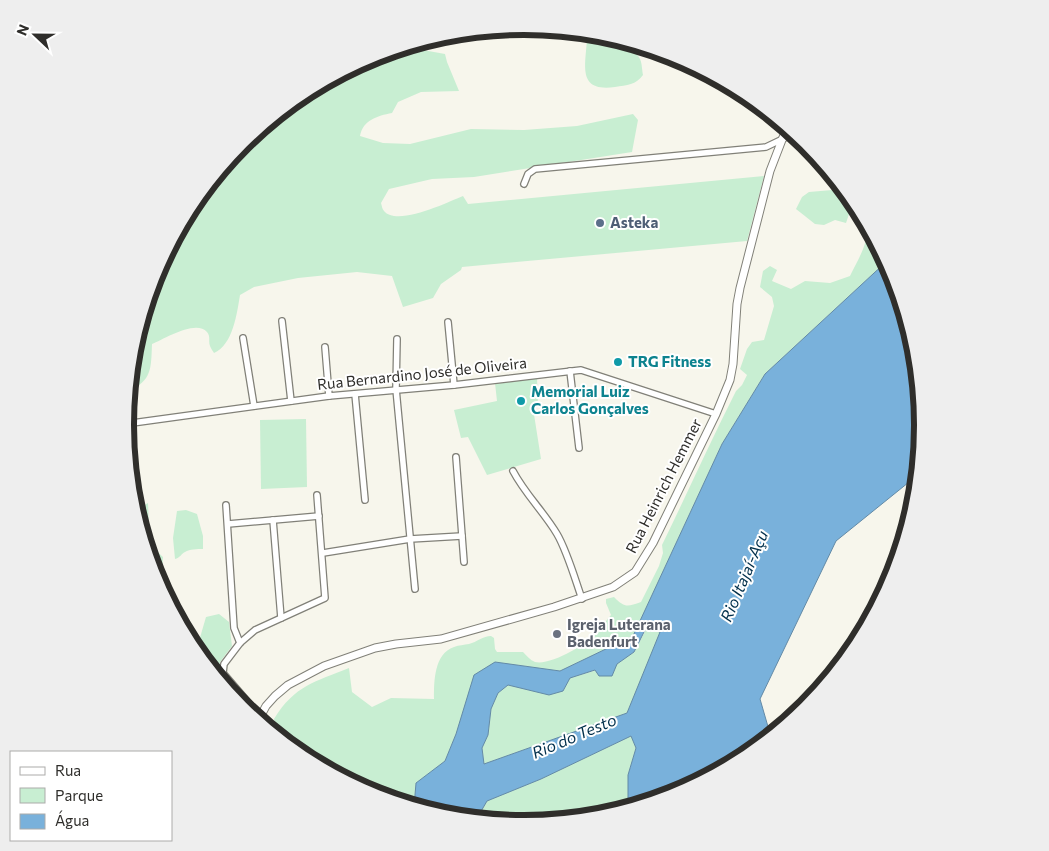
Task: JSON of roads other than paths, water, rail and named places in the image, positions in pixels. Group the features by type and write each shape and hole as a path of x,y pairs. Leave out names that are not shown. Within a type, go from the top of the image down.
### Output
{"street":[{"name":"Rua Heinrich Hemmer","path":"262,714 275,696 288,685 324,666 351,656 396,644 441,639 465,633 582,599 613,587 636,572 645,559 716,414 730,380 740,288 764,194 783,133"},
{"path":"524,184 528,174 535,169 766,147 787,137"},
{"path":"282,320 291,401"},
{"path":"448,322 454,385"},
{"path":"242,338 254,406"},
{"path":"397,339 396,389 415,589"},
{"path":"325,347 329,396"},
{"name":"Rua Bernardino José de Oliveira","path":"134,423 329,396 454,385 581,370 716,414"},
{"path":"570,371 579,448"},
{"path":"355,394 365,500"},
{"path":"456,457 464,562"},
{"path":"513,471 521,486 542,510 558,536 582,599"},
{"path":"231,683 223,673 224,664 240,643 255,630 325,598 317,495"},
{"path":"226,505 234,628 240,643"},
{"path":"228,524 319,516"},
{"path":"273,520 281,618"},
{"path":"323,553 410,539 462,536"}],"water":[{"path":"881,267 902,324 912,375 915,426 911,480 836,541 760,699 769,730 720,764 697,776 628,802 628,775 636,748 631,736 541,779 487,801 480,813 415,800 416,783 445,761 456,734 474,675 495,662 560,671 633,636 722,444 765,374","holes":["646,628 660,632 627,713 484,764 482,748 488,735 491,709 498,693 508,685 549,695 563,691 570,678 595,670 599,676 612,676 617,664 634,652"]}],"place":[{"name":"Asteka","path":"600,223"},
{"name":"TRG Fitness","path":"618,362"},
{"name":"Memorial Luiz Carlos Gonçalves","path":"521,401"},
{"name":"Igreja Luterana Badenfurt","path":"557,634"}],"water label":[{"name":"Rio Itajaí-Açu","path":"744,576"},
{"name":"Rio do Testo","path":"574,736"}]}
